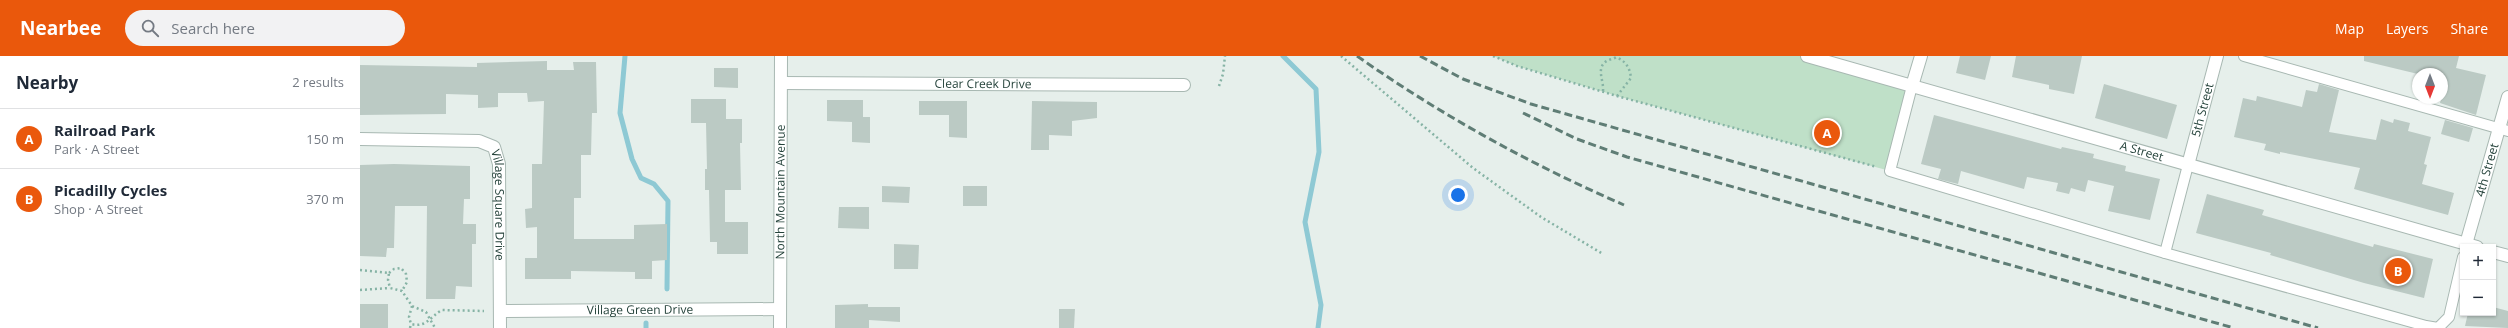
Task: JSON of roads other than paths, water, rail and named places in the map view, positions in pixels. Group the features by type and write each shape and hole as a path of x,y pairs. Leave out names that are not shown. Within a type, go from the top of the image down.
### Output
{"street":[{"name":"North Mountain Avenue","path":"780,328 781,56"},
{"name":"A Street","path":"1806,56 2463,244"},
{"path":"1912,86 1921,56"},
{"name":"5th Street","path":"2188,165 2217,56"},
{"name":"Clear Creek Drive","path":"781,83 1184,85"},
{"name":"4th Street","path":"2471,244 2504,130 2508,96"},
{"name":"Village Square Drive","path":"360,139 479,141 494,147 499,164 500,328"},
{"path":"2496,253 2508,256"},
{"name":"Village Green Drive","path":"500,311 780,309"}],"lane":[{"path":"2244,56 2504,130"},
{"path":"1912,86 1890,171 2165,253 2426,326 2438,328 2449,317 2460,270"},
{"path":"2165,253 2188,165"}],"waterway":[{"path":"625,56 620,113 632,159 641,178 654,184 668,201 667,289"},
{"path":"1283,56 1316,89 1319,152 1305,222 1321,305 1318,328"},
{"path":"646,323 646,328"}],"railway":[{"path":"1357,56 1421,98 1487,137 1554,173 1624,205"},
{"path":"1420,56 1463,79 1531,104 2318,328"},
{"path":"1523,113 1577,139 1627,157 2234,328"}],"place":[{"name":"Railroad Park","path":"1827,133"},
{"name":"Picadilly Cycles","path":"2398,271"}]}
